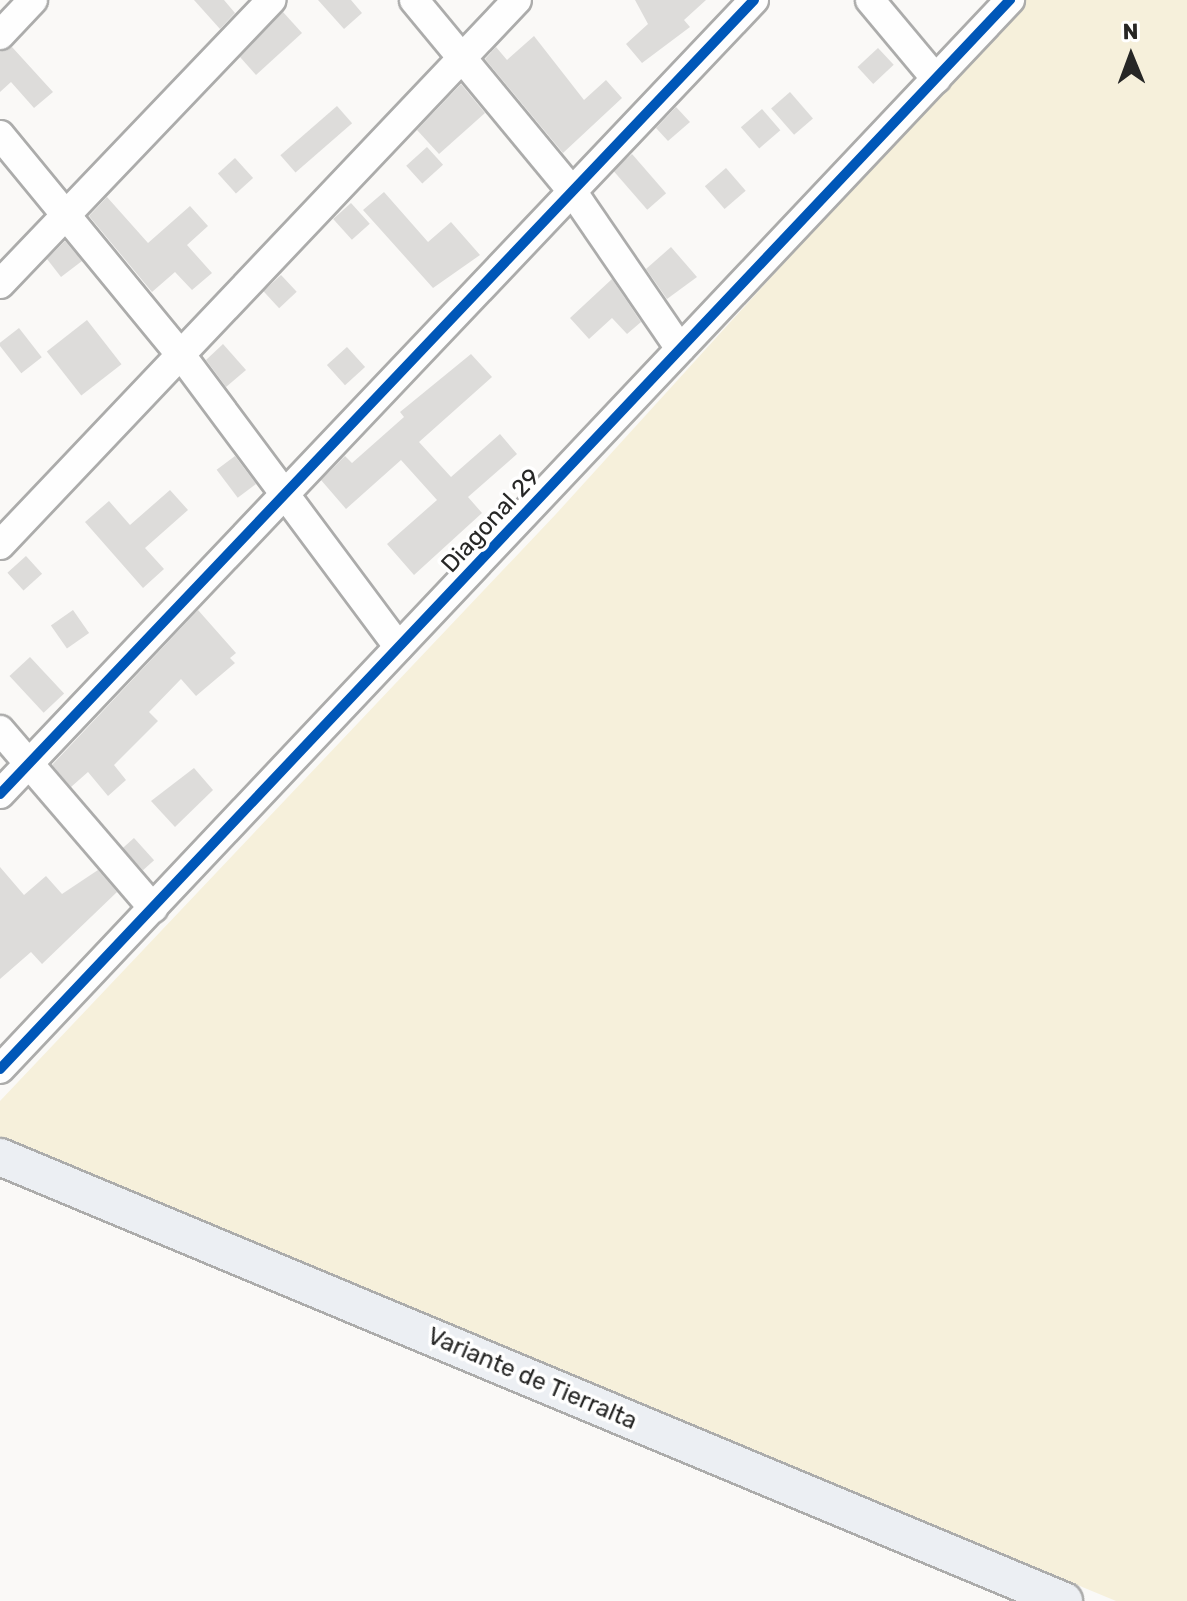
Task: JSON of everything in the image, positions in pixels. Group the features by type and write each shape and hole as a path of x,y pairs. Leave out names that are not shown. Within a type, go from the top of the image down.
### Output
{"main road":[{"name":"Variante de Tierralta","path":"0,1157 1064,1601"}],"street":[{"path":"0,35 33,0"},
{"path":"0,284 271,0"},
{"path":"414,0 460,60 572,191 680,349"},
{"path":"0,545 517,0"},
{"path":"0,794 754,0"},
{"path":"870,0 936,79"},
{"name":"Diagonal 29","path":"0,1069 1010,0"},
{"path":"0,135 62,217 181,355 286,491 399,647"},
{"path":"0,730 153,908"}],"shaded area":[{"path":"1023,0 1187,0 1187,1601 1116,1601 0,1139 0,1101 556,514"}],"building":[{"path":"194,0 224,0 235,13 220,29"},
{"path":"318,0 351,0 362,13 344,29"},
{"path":"635,0 706,0 684,20 690,27 642,63 626,44 648,24"},
{"path":"283,12 302,33 256,75 240,57"},
{"path":"534,36 584,100 606,80 622,98 563,153 485,59 496,47 507,60"},
{"path":"12,47 53,92 34,108 11,82 0,92 0,52"},
{"path":"878,48 894,65 873,84 858,67"},
{"path":"461,84 485,113 439,154 417,130"},
{"path":"790,92 813,118 794,135 771,108"},
{"path":"337,106 352,123 295,173 280,155"},
{"path":"676,107 690,122 668,141 656,128"},
{"path":"762,109 780,130 759,149 741,127"},
{"path":"427,147 443,165 422,184 406,166"},
{"path":"632,154 666,193 647,210 613,170"},
{"path":"235,158 253,178 236,193 218,173"},
{"path":"726,168 746,191 725,209 705,186"},
{"path":"384,192 428,242 451,222 480,255 433,288 363,210"},
{"path":"107,197 148,243 190,206 208,226 187,245 212,273 192,290 175,272 152,292 89,216"},
{"path":"351,203 370,224 352,240 333,219"},
{"path":"65,241 82,261 61,277 47,259"},
{"path":"671,247 697,277 667,299 646,269"},
{"path":"281,275 297,292 279,308 263,291"},
{"path":"612,279 641,322 627,334 612,318 589,339 570,318"},
{"path":"87,320 121,364 81,396 47,351"},
{"path":"19,328 42,357 21,373 0,346"},
{"path":"223,344 246,370 226,387 206,360"},
{"path":"347,347 365,367 345,385 327,365"},
{"path":"471,354 492,377 419,442 451,477 500,434 517,454 468,497 482,513 414,575 387,544 437,500 401,460 346,509 321,480 345,456 352,463 404,417 400,412"},
{"path":"235,456 256,484 238,498 217,470"},
{"path":"170,490 188,510 145,548 164,569 143,588 85,522 109,501 130,525"},
{"path":"26,556 42,574 23,591 7,573"},
{"path":"73,610 89,633 67,648 51,625"},
{"path":"198,610 236,653 230,658 235,663 196,696 181,679 149,712 158,721 114,765 126,780 108,796 88,772 71,787 52,765"},
{"path":"30,657 64,694 44,713 10,676"},
{"path":"194,768 213,790 175,827 151,801"},
{"path":"134,838 154,860 143,870 123,848"},
{"path":"0,867 24,895 46,876 62,894 98,870 117,892 42,964 31,952 0,979"}],"cycle path":[{"path":"0,794 754,0"},
{"path":"0,1069 1010,0"}]}
